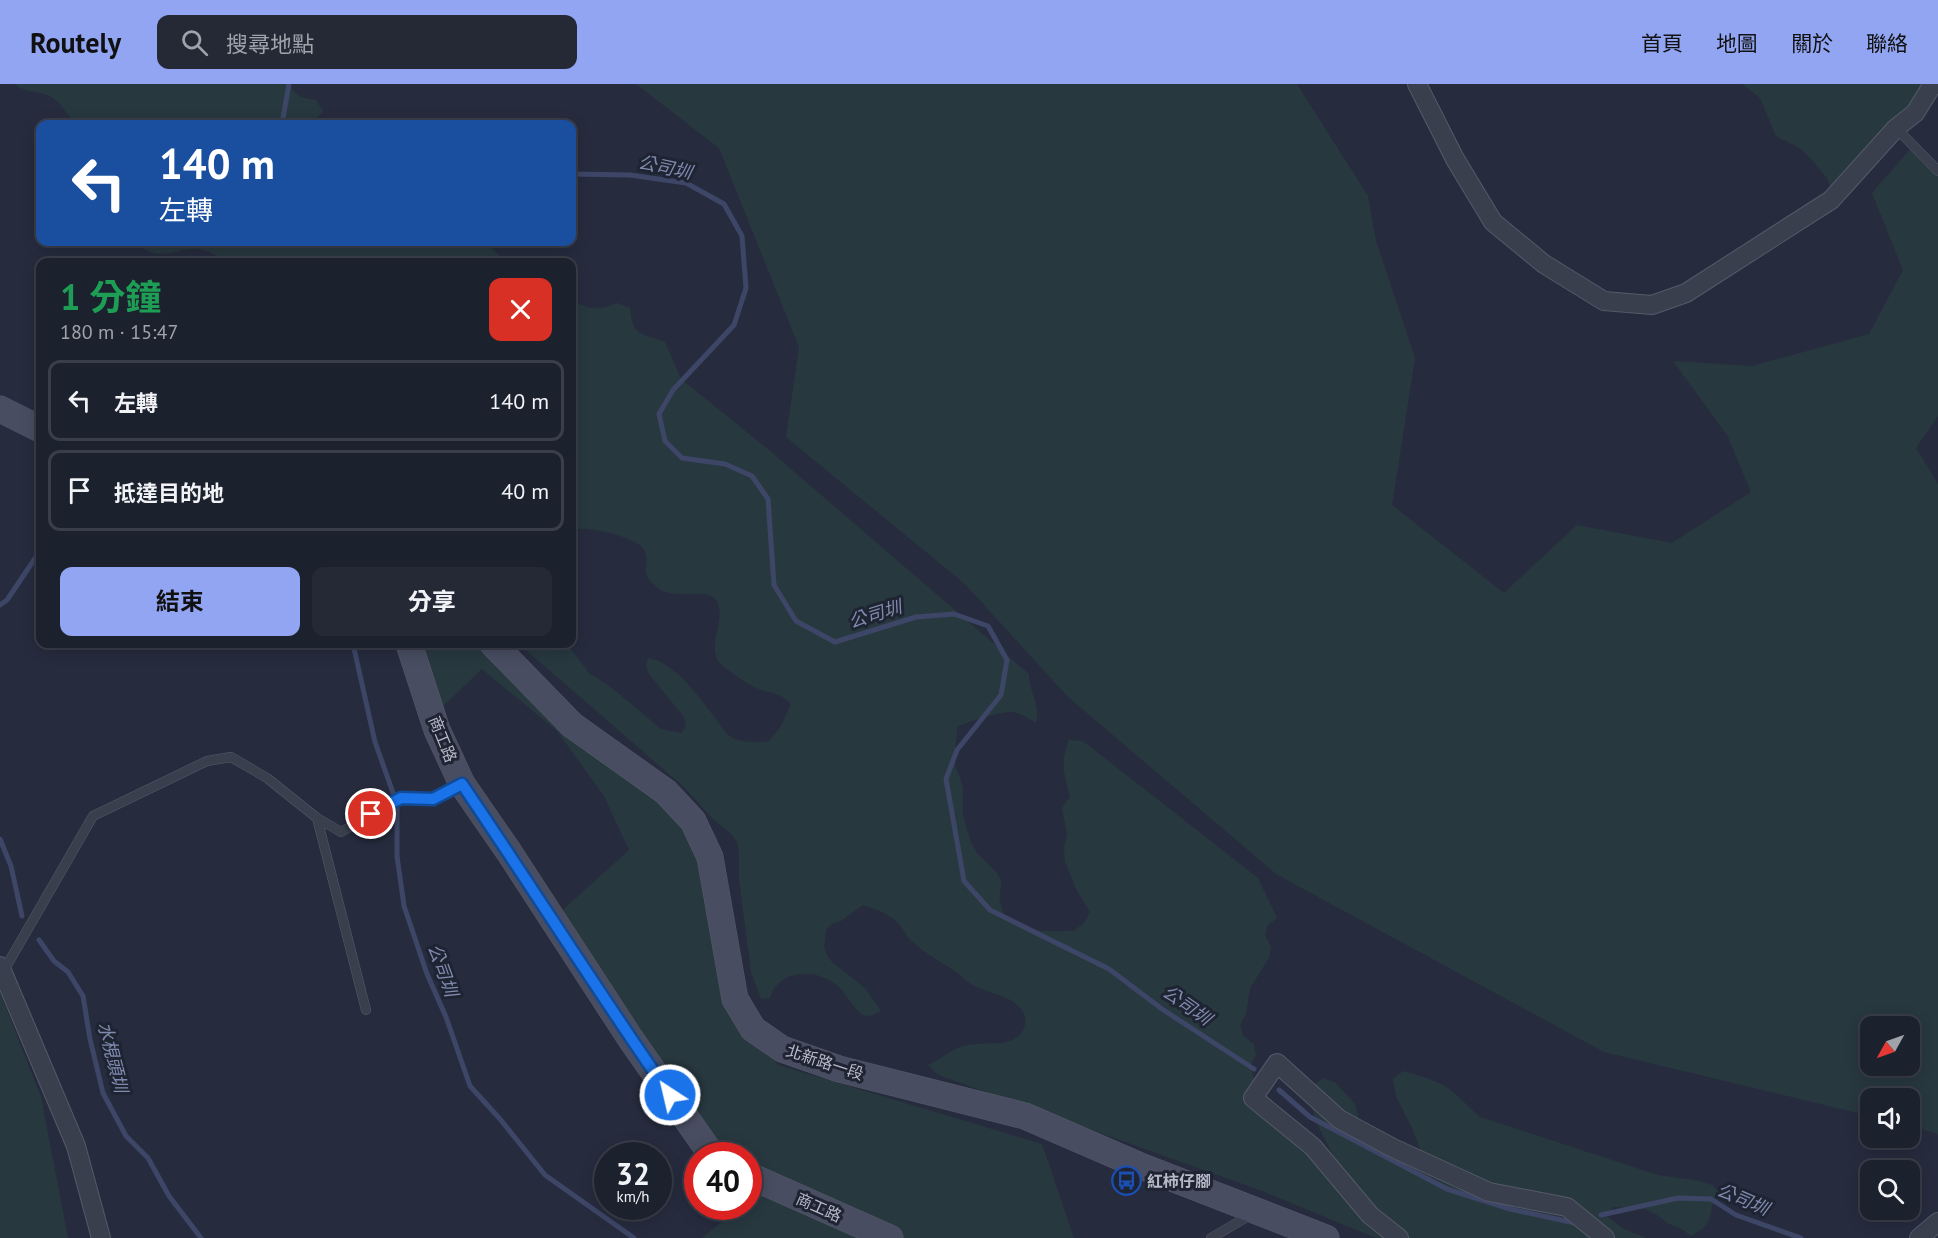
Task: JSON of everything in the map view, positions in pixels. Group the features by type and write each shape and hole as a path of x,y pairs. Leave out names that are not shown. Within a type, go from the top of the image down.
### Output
{"main road":[{"path":"0,409 36,427"},
{"name":"商工路","path":"410,648 437,730 462,784 630,1038 703,1142"},
{"name":"北新路一段","path":"497,648 572,725 666,792 693,821 710,857 735,999 753,1029 782,1049 839,1069 1025,1116 1138,1166 1326,1238"},
{"name":"商工路","path":"762,1181 890,1238"}],"street":[{"path":"1417,84 1455,159 1493,222 1544,264 1604,301 1652,305 1686,292 1832,200 1896,128 1915,113 1933,84"},
{"path":"2,969 76,1146 101,1238"},
{"path":"1399,1238 1370,1215 1313,1148 1253,1098 1277,1063 1339,1119 1384,1143 1489,1192 1567,1207 1605,1238"},
{"path":"1919,1238 1938,1222"}],"lane":[{"path":"1896,128 1938,171"},
{"path":"2,969 93,816 207,761 231,757 267,778 316,818 341,832 401,798 433,799 462,784"},
{"path":"316,818 366,1010"},
{"path":"1211,1238 1257,1211"}],"shaded area":[{"path":"14,84 290,84 297,94 316,100 323,111 315,120 70,120 70,117 53,98"},
{"path":"636,84 1297,84 1368,196 1376,241 1415,358 1392,505 1504,593 1577,525 1672,543 1751,492 1727,435 1673,361 1752,366 1869,334 1903,270 1872,193 1912,147 1938,169 1938,416 1916,448 1938,484 1938,1134 1920,1129 1920,1088 1860,1088 1860,1114 1604,1052 1276,874 1067,696 965,584 786,437 799,347 719,148"},
{"path":"1742,84 1936,84 1832,192 1827,178 1800,148 1776,136 1760,98"},
{"path":"142,246 490,246 503,258 218,258 204,250 196,249 162,254"},
{"path":"576,302 594,308 617,303 630,308 633,324 639,332 665,342 681,379 769,450 1029,674 1037,710 1036,723 1020,714 1009,712 957,727 956,766 962,785 963,813 969,836 977,852 999,876 1000,902 1010,921 1019,926 1041,931 1074,931 1084,923 1090,912 1076,889 1065,862 1064,848 1067,834 1062,808 1070,797 1064,768 1066,748 1069,740 1083,741 1258,878 1277,918 1268,925 1265,935 1271,947 1269,958 1250,988 1246,1014 1240,1025 1243,1036 1254,1044 1256,1055 1250,1066 1254,1078 1263,1089 1277,1115 1321,1157 1334,1157 1317,1124 1310,1102 1312,1086 1324,1078 1336,1083 1355,1104 1361,1129 1378,1151 1391,1155 1423,1157 1396,1096 1393,1079 1403,1071 1447,1087 1480,1117 1658,1175 1712,1185 1723,1196 1712,1205 1706,1224 1691,1236 1645,1209 1614,1207 1605,1215 1624,1229 1646,1238 1376,1238 1262,1191 936,1073 928,1065 962,1046 1006,1042 1018,1036 1024,1027 1024,1014 1010,1000 974,986 924,951 911,940 892,917 863,905 841,921 831,924 826,930 824,947 832,962 865,988 881,1011 871,1016 862,1015 834,983 826,978 807,974 788,977 774,989 770,998 761,999 751,972 739,879 737,842 684,787 524,648 570,648 589,673 612,688 661,729 682,733 686,726 684,717 649,674 646,665 648,658 660,662 682,679 729,736 738,740 769,741 780,728 791,704 778,695 754,687 720,663 716,656 715,641 720,615 719,607 712,596 673,594 659,589 646,573 646,556 640,545 610,533 576,529"},
{"path":"417,648 488,648 696,833 729,1006 778,1065 1042,1144 1074,1238 702,1238 724,1220 762,1220 762,1189 775,1178 762,1170 762,1142 711,1141 556,916 629,850 604,796 557,731 482,669 437,712"},
{"path":"0,993 41,1097 68,1238 0,1238"}],"waterway":[{"name":"公司圳","path":"283,120 289,84"},
{"name":"公司圳","path":"576,174 630,175 686,183 724,204 742,236 746,288 734,325 673,390 659,414 665,441 682,458 725,464 752,476 768,499 774,585 796,621 835,642 916,617 954,614 988,626 1007,660 1001,695 957,750 946,779 964,881 990,910 1109,969 1162,1009 1254,1069"},
{"name":"公司圳","path":"0,605 7,600 36,557"},
{"name":"公司圳","path":"354,648 375,742 397,804 397,856 404,906 427,974 446,1017 470,1086 545,1175 634,1238"},
{"name":"水梘頭圳","path":"0,839 11,866 22,916"},
{"name":"水梘頭圳","path":"39,940 54,961 68,972 83,996 90,1039 103,1093 126,1136 148,1158 169,1196 201,1238"},
{"name":"公司圳","path":"1279,1090 1310,1117 1447,1189 1510,1209 1575,1223"},
{"name":"公司圳","path":"1601,1215 1678,1198 1711,1199 1736,1215 1801,1238"}],"place":[{"name":"紅柿仔腳","path":"1126,1181"}],"route":[{"path":"371,814 401,798 433,799 462,784 670,1095"}]}
